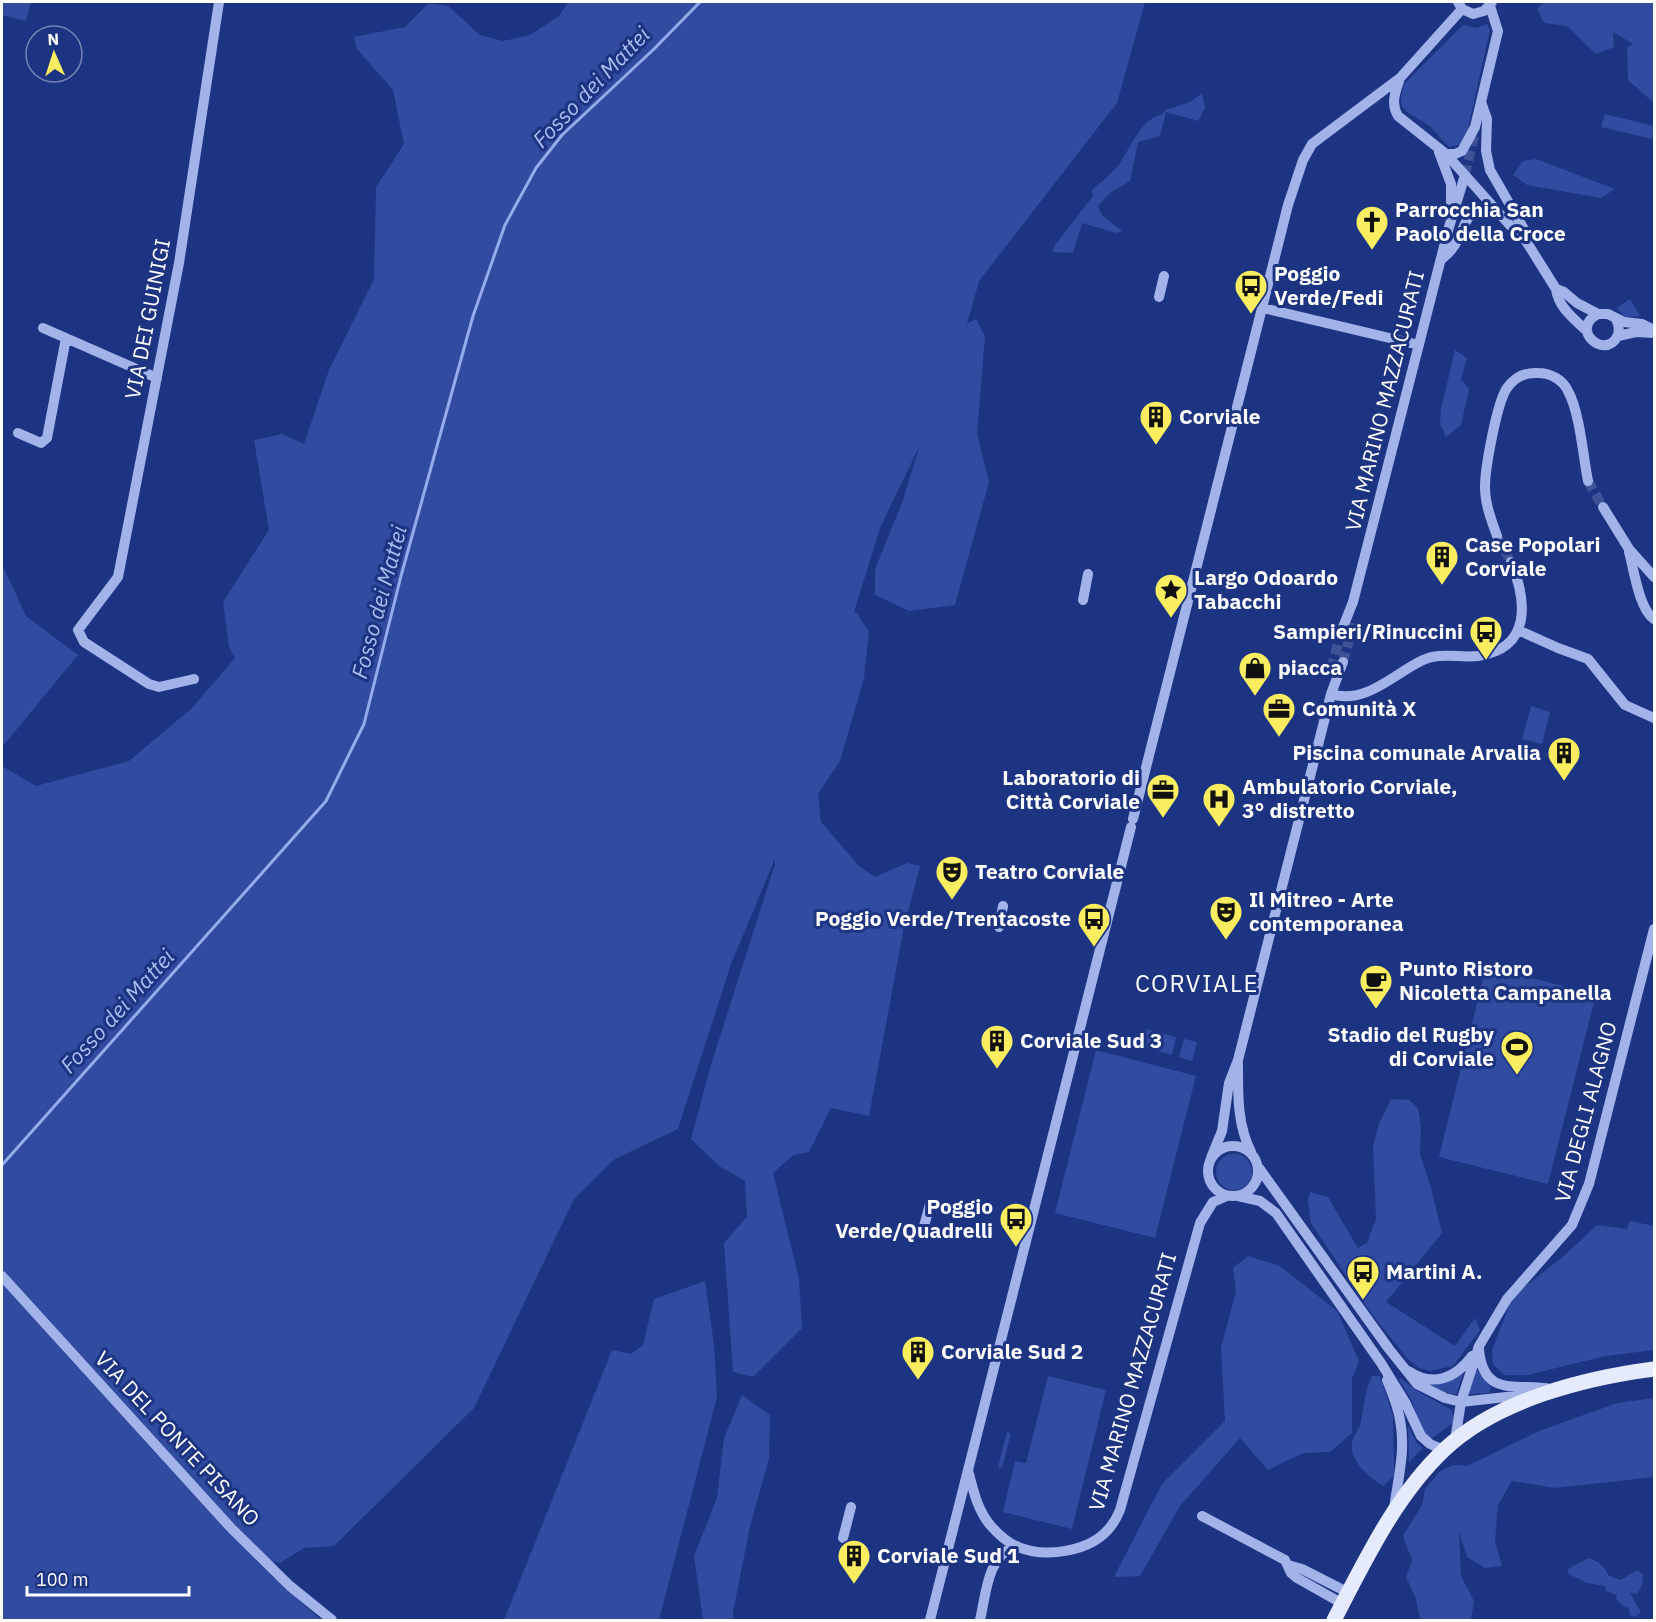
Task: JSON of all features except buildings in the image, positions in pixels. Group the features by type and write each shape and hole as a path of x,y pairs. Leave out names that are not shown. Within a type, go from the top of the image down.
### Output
{"main road":[{"path":"1334,1620 1393,1514 1418,1479 1450,1445 1504,1410 1556,1390 1654,1369"}],"street":[{"name":"VIA DEI GUINIGI","path":"194,679 159,687 149,684 84,642 78,630 118,577 183,240 219,2"},
{"path":"930,1620 1193,588 1288,205 1303,160 1316,141 1400,78 1460,5 1476,14 1491,4 1498,31 1475,128 1462,151 1455,154 1441,151"},
{"path":"1400,78 1394,100 1394,111 1401,120 1466,174 1494,208 1526,241 1568,313 1587,331 1590,339 1601,345 1610,344 1618,336 1654,331"},
{"path":"1482,102 1487,119 1486,151 1490,170 1525,231 1526,241"},
{"path":"1441,151 1451,184 1449,227"},
{"name":"VIA MARINO MAZZACURATI","path":"1343,627 1353,602 1449,227 1466,174"},
{"path":"1441,260 1453,249 1472,212 1478,208 1494,208"},
{"path":"1160,297 1164,276"},
{"path":"1556,289 1598,314 1608,314 1616,319 1641,324 1654,331"},
{"path":"1263,308 1419,345"},
{"path":"1587,331 1589,320 1598,314"},
{"path":"1616,319 1619,327 1618,336"},
{"path":"43,328 157,378"},
{"path":"18,433 41,443 47,438 66,338"},
{"path":"1497,536 1487,508 1485,488 1487,468 1502,398 1508,386 1520,376 1543,373 1555,378 1565,386 1573,402 1588,481"},
{"path":"1603,507 1629,549 1654,578"},
{"path":"1629,549 1643,604 1647,613 1654,619"},
{"path":"1331,669 1332,689 1341,697 1351,697 1372,690 1425,658 1478,656 1502,648 1518,630 1523,615 1520,583 1511,562"},
{"path":"1083,600 1088,574"},
{"name":"VIA MARINO MAZZACURATI","path":"1353,602 1354,621"},
{"path":"1518,630 1588,659 1619,700 1629,708 1654,718"},
{"path":"1343,663 1332,689 1238,1060 1229,1083 1222,1131 1208,1168 1209,1179 1215,1188 1227,1196 1239,1196 1269,1205 1381,1362 1423,1438 1433,1446 1450,1445"},
{"path":"999,927 1003,906"},
{"name":"VIA DEGLI ALAGNO","path":"1450,1445 1479,1346 1507,1299 1542,1261 1578,1215 1589,1184 1654,929"},
{"path":"1238,1060 1242,1129 1259,1168 1414,1382 1445,1398 1461,1402 1556,1390"},
{"path":"1211,1158 1226,1147 1239,1146 1251,1152"},
{"path":"1239,1196 1252,1189 1259,1176 1259,1168"},
{"name":"VIA MARINO MAZZACURATI","path":"1017,1546 1030,1551 1044,1552 1071,1549 1092,1542 1111,1527 1120,1510 1200,1223 1213,1202 1227,1196"},
{"path":"923,1230 930,1204"},
{"name":"VIA DEL PONTE PISANO","path":"2,1276 231,1529 290,1586 332,1620"},
{"path":"1400,1364 1418,1376 1444,1378 1460,1370 1479,1346"},
{"path":"1479,1346 1483,1369 1495,1383 1510,1388 1556,1390"},
{"path":"1381,1362 1398,1408 1402,1429 1400,1469 1393,1514"},
{"path":"968,1470 977,1502 987,1521 1001,1536 1017,1546"},
{"path":"843,1538 851,1507"},
{"path":"1202,1516 1285,1560 1291,1573 1297,1578 1346,1598"},
{"path":"980,1620 996,1562 1005,1550 1017,1546"}],"shaded area":[{"path":"2,2 31,2 26,21 2,15"},
{"path":"568,2 1145,2 1117,103 979,281 967,324 976,319 985,337 977,434 989,482 955,605 909,611 875,595 875,569 903,500 920,445 880,528 854,612 869,632 864,678 840,761 818,794 821,822 859,866 875,877 907,863 920,866 904,927 869,1116 831,1108 809,1152 793,1155 773,1173 799,1279 802,1328 753,1377 733,1372 724,1243 747,1217 745,1181 719,1166 691,1139 710,1068 775,859 731,964 678,1129 615,1159 574,1199 474,1408 334,1546 304,1548 280,1563 254,1559 321,1620 2,1620 2,766 36,786 129,761 192,708 235,658 229,647 223,602 269,530 254,440 282,434 304,444 329,370 374,279 376,187 404,144 393,90 357,49 354,37 405,27 429,3 448,6 480,35 503,41 530,35 559,16"},
{"path":"1544,2 1654,2 1654,103 1628,80 1627,48 1633,44 1613,32 1614,47 1596,54 1567,26 1544,23 1537,9"},
{"path":"1487,24 1490,30 1464,144 1449,147 1430,126 1407,112 1402,106 1404,84 1463,25 1477,28"},
{"path":"1202,93 1205,108 1198,121 1166,112 1160,136 1138,142 1130,181 1110,193 1098,206 1102,215 1122,231 1117,233 1082,223 1073,253 1052,252 1093,196 1092,190 1117,167 1142,127 1166,110 1190,102"},
{"path":"1605,114 1654,126 1652,139 1601,127"},
{"path":"1536,159 1615,189 1601,198 1527,185 1513,175 1523,161"},
{"path":"1630,299 1640,316 1626,317 1616,308"},
{"path":"1455,350 1467,358 1461,379 1469,389 1461,425 1446,437 1440,424 1441,409"},
{"path":"2,564 26,616 78,655 2,747"},
{"path":"1531,706 1550,712 1542,744 1522,739"},
{"name":"Stadio del Rugby di Corviale","path":"1486,967 1596,994 1548,1184 1439,1157"},
{"path":"1146,1029 1176,1037 1172,1055 1141,1046"},
{"path":"1184,1039 1197,1042 1192,1061 1179,1057"},
{"path":"1096,1050 1196,1076 1155,1238 1055,1213"},
{"path":"1391,1099 1409,1100 1418,1108 1421,1126 1420,1154 1442,1233 1386,1302 1455,1346 1475,1318 1480,1330 1453,1366 1430,1371 1419,1368 1407,1358 1371,1313 1311,1223 1308,1200 1310,1192 1328,1197 1358,1248 1367,1243 1376,1219 1373,1146 1379,1124"},
{"path":"1234,1154 1247,1159 1252,1172 1247,1185 1234,1190 1221,1185 1216,1172 1221,1159"},
{"path":"1630,1221 1654,1226 1654,1350 1606,1356 1527,1375 1504,1375 1493,1364 1492,1350 1513,1296 1565,1255 1597,1225 1627,1229"},
{"path":"1248,1256 1280,1266 1337,1311 1359,1361 1352,1378 1352,1433 1330,1452 1303,1453 1268,1470 1240,1438 1180,1506 1140,1576 1114,1577 1162,1484 1225,1421 1221,1347 1236,1292 1233,1268"},
{"path":"705,1281 714,1345 717,1397 659,1620 504,1620 612,1350 631,1354 643,1345 654,1299"},
{"path":"1477,1369 1491,1388 1489,1393 1469,1394"},
{"path":"1463,1374 1456,1395 1434,1390 1429,1385 1430,1382"},
{"path":"1048,1376 1106,1390 1072,1529 1003,1512 1015,1461 1026,1463"},
{"path":"1372,1376 1380,1376 1393,1416 1394,1476 1383,1486 1362,1468 1352,1450"},
{"path":"1400,1378 1419,1392 1450,1409 1453,1414 1453,1423 1432,1438 1427,1436 1421,1428 1412,1401 1399,1380"},
{"path":"742,1395 770,1415 769,1459 750,1526 733,1612 734,1620 703,1620 694,1556 717,1498 724,1438"},
{"path":"1654,1398 1654,1477 1555,1488 1512,1481 1498,1505 1495,1541 1502,1566 1485,1568 1467,1557 1459,1532 1461,1576 1474,1601 1471,1620 1420,1620 1416,1599 1406,1577 1412,1560 1403,1536 1422,1505 1425,1489 1440,1471 1453,1465 1467,1466 1539,1431 1617,1403"},
{"path":"1408,1425 1416,1442 1423,1448 1409,1462"},
{"path":"1007,1432 1011,1433 1002,1468 998,1467"},
{"path":"1589,1558 1601,1564 1608,1575 1620,1580 1638,1570 1643,1575 1642,1585 1637,1594 1630,1593 1641,1612 1635,1617 1630,1615 1629,1608 1624,1607 1616,1599 1617,1595 1606,1591 1605,1586 1587,1583 1569,1574 1567,1570"}],"waterway":[{"name":"Fosso dei Mattei","path":"2,1165 326,801 364,724 401,576 473,316 505,225 536,168 562,135 654,49 700,2"}],"tunnel":[{"path":"1465,175 1475,131"},
{"path":"1588,481 1603,507"},
{"path":"1497,536 1511,562"},
{"path":"1343,662 1354,621"},
{"path":"1331,669 1343,627"}],"place":[{"name":"Parrocchia San Paolo della Croce","path":"1372,251"},
{"name":"Poggio Verde/Fedi","path":"1251,315"},
{"name":"Corviale","path":"1156,446"},
{"name":"Case Popolari Corviale","path":"1442,586"},
{"name":"Largo Odoardo Tabacchi","path":"1171,619"},
{"name":"Sampieri/Rinuccini","path":"1486,661"},
{"name":"piacca","path":"1255,697"},
{"name":"Comunità X","path":"1279,738"},
{"name":"Piscina comunale Arvalia","path":"1564,782"},
{"name":"Laboratorio di Città Corviale","path":"1163,819"},
{"name":"Ambulatorio Corviale, 3° distretto","path":"1219,828"},
{"name":"Teatro Corviale","path":"952,901"},
{"name":"Il Mitreo - Arte contemporanea","path":"1226,941"},
{"name":"Poggio Verde/Trentacoste","path":"1094,948"},
{"name":"Punto Ristoro Nicoletta Campanella","path":"1376,1010"},
{"name":"Corviale Sud 3","path":"997,1070"},
{"name":"Stadio del Rugby di Corviale","path":"1517,1076"},
{"name":"Poggio Verde/Quadrelli","path":"1016,1248"},
{"name":"Martini A.","path":"1363,1301"},
{"name":"Corviale Sud 2","path":"918,1381"},
{"name":"Corviale Sud 1","path":"854,1585"}],"district":[{"name":"CORVIALE","path":"1197,984"}]}
